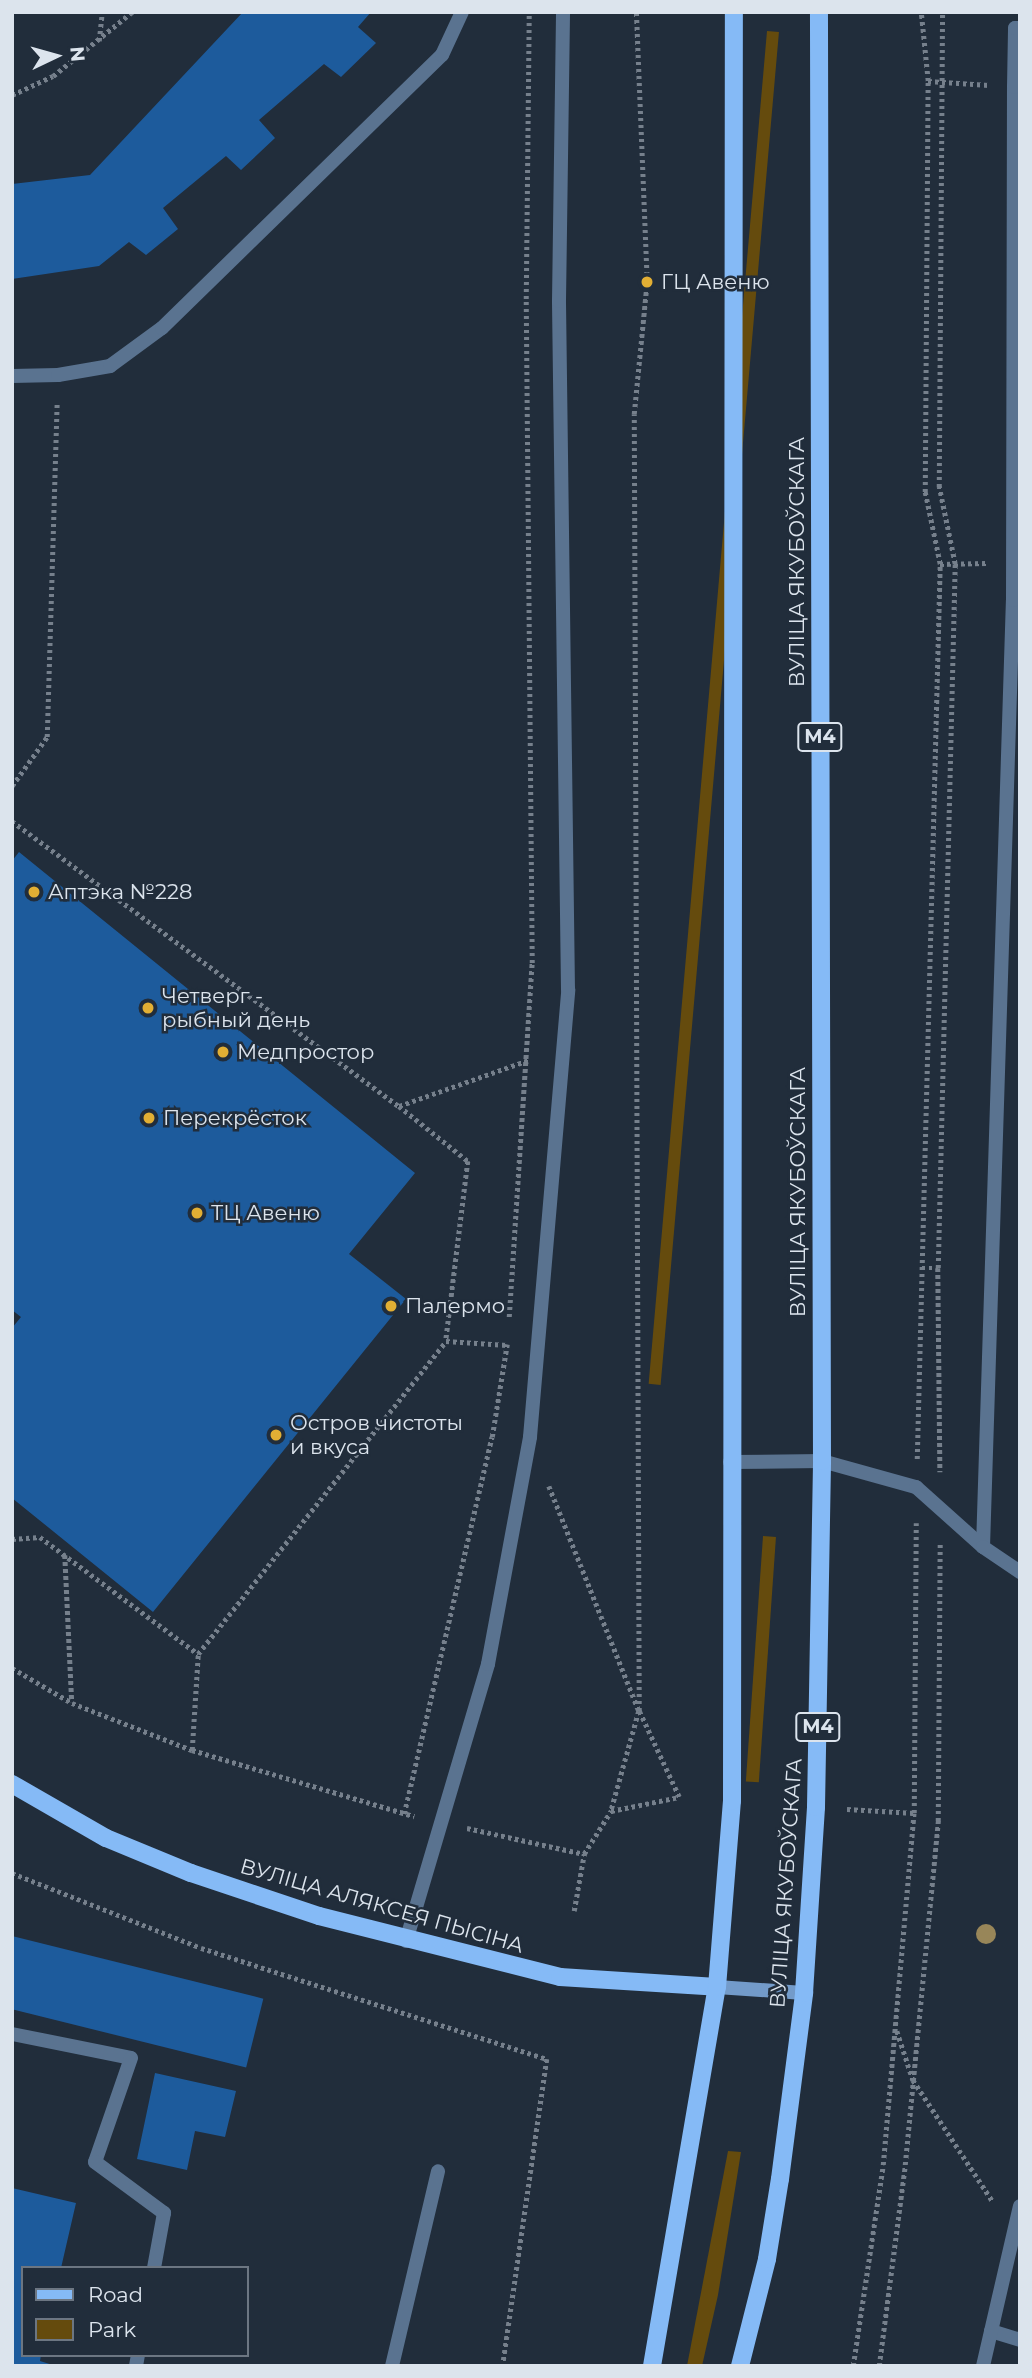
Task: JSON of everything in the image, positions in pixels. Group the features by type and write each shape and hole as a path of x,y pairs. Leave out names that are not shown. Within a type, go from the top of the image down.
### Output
{"main road":[{"path":"652,2366 717,1987 734,1739 730,1462 734,12"},
{"name":"ВУЛІЦА ЯКУБОЎСКАГА","path":"740,2366 767,2259 804,1993 816,1807 822,1461 819,12"},
{"name":"ВУЛІЦА АЛЯКСЕЯ ПЫСІНА","path":"12,1784 106,1838 191,1873 406,1941 560,1977 804,1993"}],"street":[{"path":"12,376 58,375 110,366 162,328 442,55 462,12"},
{"path":"406,1941 488,1664 530,1437 568,990 559,302 563,12"},
{"path":"983,1546 1016,600 1011,562 1014,87 1018,28 1015,12"},
{"path":"730,1462 822,1461 916,1487 983,1546 1020,1572"},
{"path":"12,2034 131,2059 95,2162 164,2213 154,2266"},
{"path":"392,2366 438,2171"},
{"path":"983,2366 1020,2206"},
{"path":"991,2331 1020,2340"}],"path":[{"path":"99,41 102,12"},
{"path":"12,95 53,76 132,12"},
{"path":"404,1814 492,1437 507,1345 529,1060 529,12"},
{"path":"853,2366 883,2165 914,1813 916,1487 940,564 925,492 928,81 921,12"},
{"path":"879,2366 913,2080 938,1821 938,1268 955,564 939,487 943,12"},
{"path":"928,81 1014,87"},
{"path":"12,786 47,737 58,375"},
{"path":"940,564 1011,562"},
{"path":"12,821 399,1106 468,1161 446,1341 198,1654 192,1750"},
{"path":"399,1106 529,1060"},
{"path":"922,1268 938,1268"},
{"path":"446,1341 507,1345"},
{"path":"530,1437 639,1711 611,1811"},
{"path":"12,1539 40,1537 198,1654"},
{"path":"65,1555 72,1703"},
{"path":"847,1809 914,1813"},
{"path":"574,1911 584,1854"},
{"path":"12,1873 201,1948 547,2059 503,2366"},
{"path":"895,2027 913,2080 996,2208"}],"green space":[{"path":"767,31 779,32 661,1385 649,1384"},
{"path":"763,1536 776,1537 759,1782 746,1781"},
{"path":"728,2151 741,2152 718,2295 702,2366 687,2366"}],"building":[{"path":"243,12 371,12 358,27 376,43 341,77 324,64 259,120 275,138 241,170 226,156 163,208 178,229 146,255 129,242 99,266 12,279 12,184 90,175"},
{"name":"ТЦ Авеню","path":"19,852 415,1173 349,1254 406,1299 153,1612 12,1498 12,1328 21,1317 12,1310 12,861"},
{"path":"12,1936 263,1999 246,2068 12,2009"},
{"path":"155,2073 236,2091 225,2137 195,2131 187,2170 137,2159"},
{"path":"12,2188 76,2203 61,2266 21,2266 21,2357 41,2357 40,2361 56,2366 12,2366"}],"place":[{"name":"ГЦ Авеню","path":"647,282"},
{"name":"Аптэка №228","path":"34,892"},
{"name":"Четверг - рыбный день","path":"148,1008"},
{"name":"Медпростор","path":"223,1052"},
{"name":"Перекрёсток","path":"149,1118"},
{"name":"ТЦ Авеню","path":"197,1213"},
{"name":"Палермо","path":"391,1306"},
{"name":"Остров чистоты и вкуса","path":"276,1435"}]}
